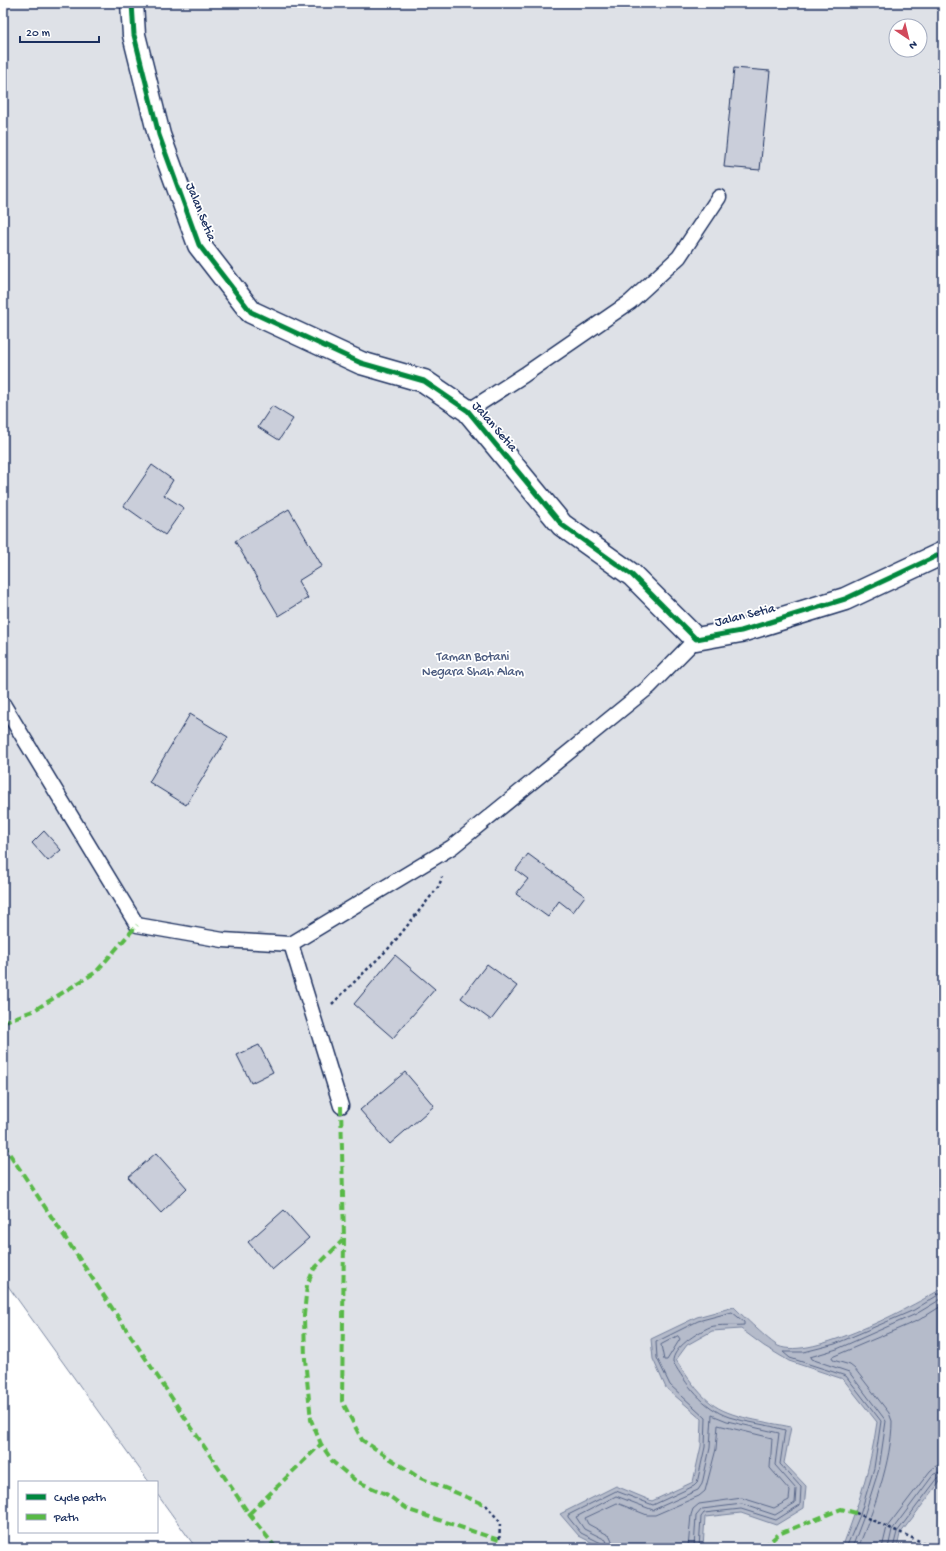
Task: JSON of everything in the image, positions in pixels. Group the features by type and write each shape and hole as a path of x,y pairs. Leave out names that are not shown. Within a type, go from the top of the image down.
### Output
{"street":[{"name":"Jalan Setia","path":"132,3 134,35 159,135 199,245 252,312 360,363 424,381 468,411 562,525 632,576 696,639 741,631 845,599 943,553"}],"lane":[{"path":"468,411 524,375 630,302 679,257 719,197"},
{"path":"3,704 137,925 223,940 291,944 452,846 544,773 648,687 696,639"},
{"path":"291,944 341,1106"}],"path":[{"path":"313,1016 333,1003 391,946 439,886 452,846"},
{"path":"486,1505 500,1522 499,1548"},
{"path":"856,1513 900,1534 935,1548"}],"green space":[{"name":"Taman Botani Negara Shah Alam","path":"3,3 943,3 943,1548 196,1548 158,1495 158,1481 148,1481 3,1279"}],"water":[{"path":"943,1288 943,1478 900,1534 897,1548 842,1548 863,1486 877,1422 843,1379 789,1361 764,1346 741,1329 712,1331 687,1345 676,1360 701,1394 719,1408 749,1419 791,1427 784,1463 806,1486 804,1508 776,1525 741,1513 705,1517 703,1548 603,1548 579,1536 560,1514 616,1486 652,1501 693,1482 701,1446 702,1419 666,1388 653,1359 651,1339 697,1317 734,1307 762,1334 778,1346 793,1349 813,1346 837,1339 862,1329 909,1307"}],"building":[{"path":"734,68 770,71 760,170 724,167"},
{"path":"272,406 293,419 279,440 258,427"},
{"path":"152,465 173,480 164,495 184,508 165,535 124,506"},
{"path":"289,509 322,566 298,581 308,598 279,616 235,541"},
{"path":"190,714 228,737 186,805 149,782"},
{"path":"44,831 61,850 48,861 32,843"},
{"path":"528,854 585,896 573,912 559,901 548,917 516,894 528,879 516,870"},
{"path":"395,955 435,989 393,1038 354,1004"},
{"path":"487,964 517,986 491,1020 461,998"},
{"path":"259,1045 273,1072 251,1083 237,1055"},
{"path":"405,1072 434,1106 390,1144 360,1110"},
{"path":"156,1153 187,1188 161,1213 128,1177"},
{"path":"284,1210 309,1238 272,1270 248,1242"}],"marked path":[{"path":"3,1022 33,1011 96,972 137,925"},
{"path":"341,1106 344,1239 342,1401 362,1440 418,1477 486,1505"},
{"path":"3,1144 249,1514 276,1548"},
{"path":"344,1239 314,1269 307,1285 304,1315 305,1359 311,1420 321,1444 333,1462 356,1481 386,1494 409,1510 499,1540"},
{"path":"249,1514 321,1444"},
{"path":"763,1548 779,1534 841,1509 856,1513"}],"cycle path":[{"path":"132,3 134,35 159,135 199,245 251,312 361,363 424,381 468,411 562,525 632,575 696,639 741,631 845,599 943,553"}]}
